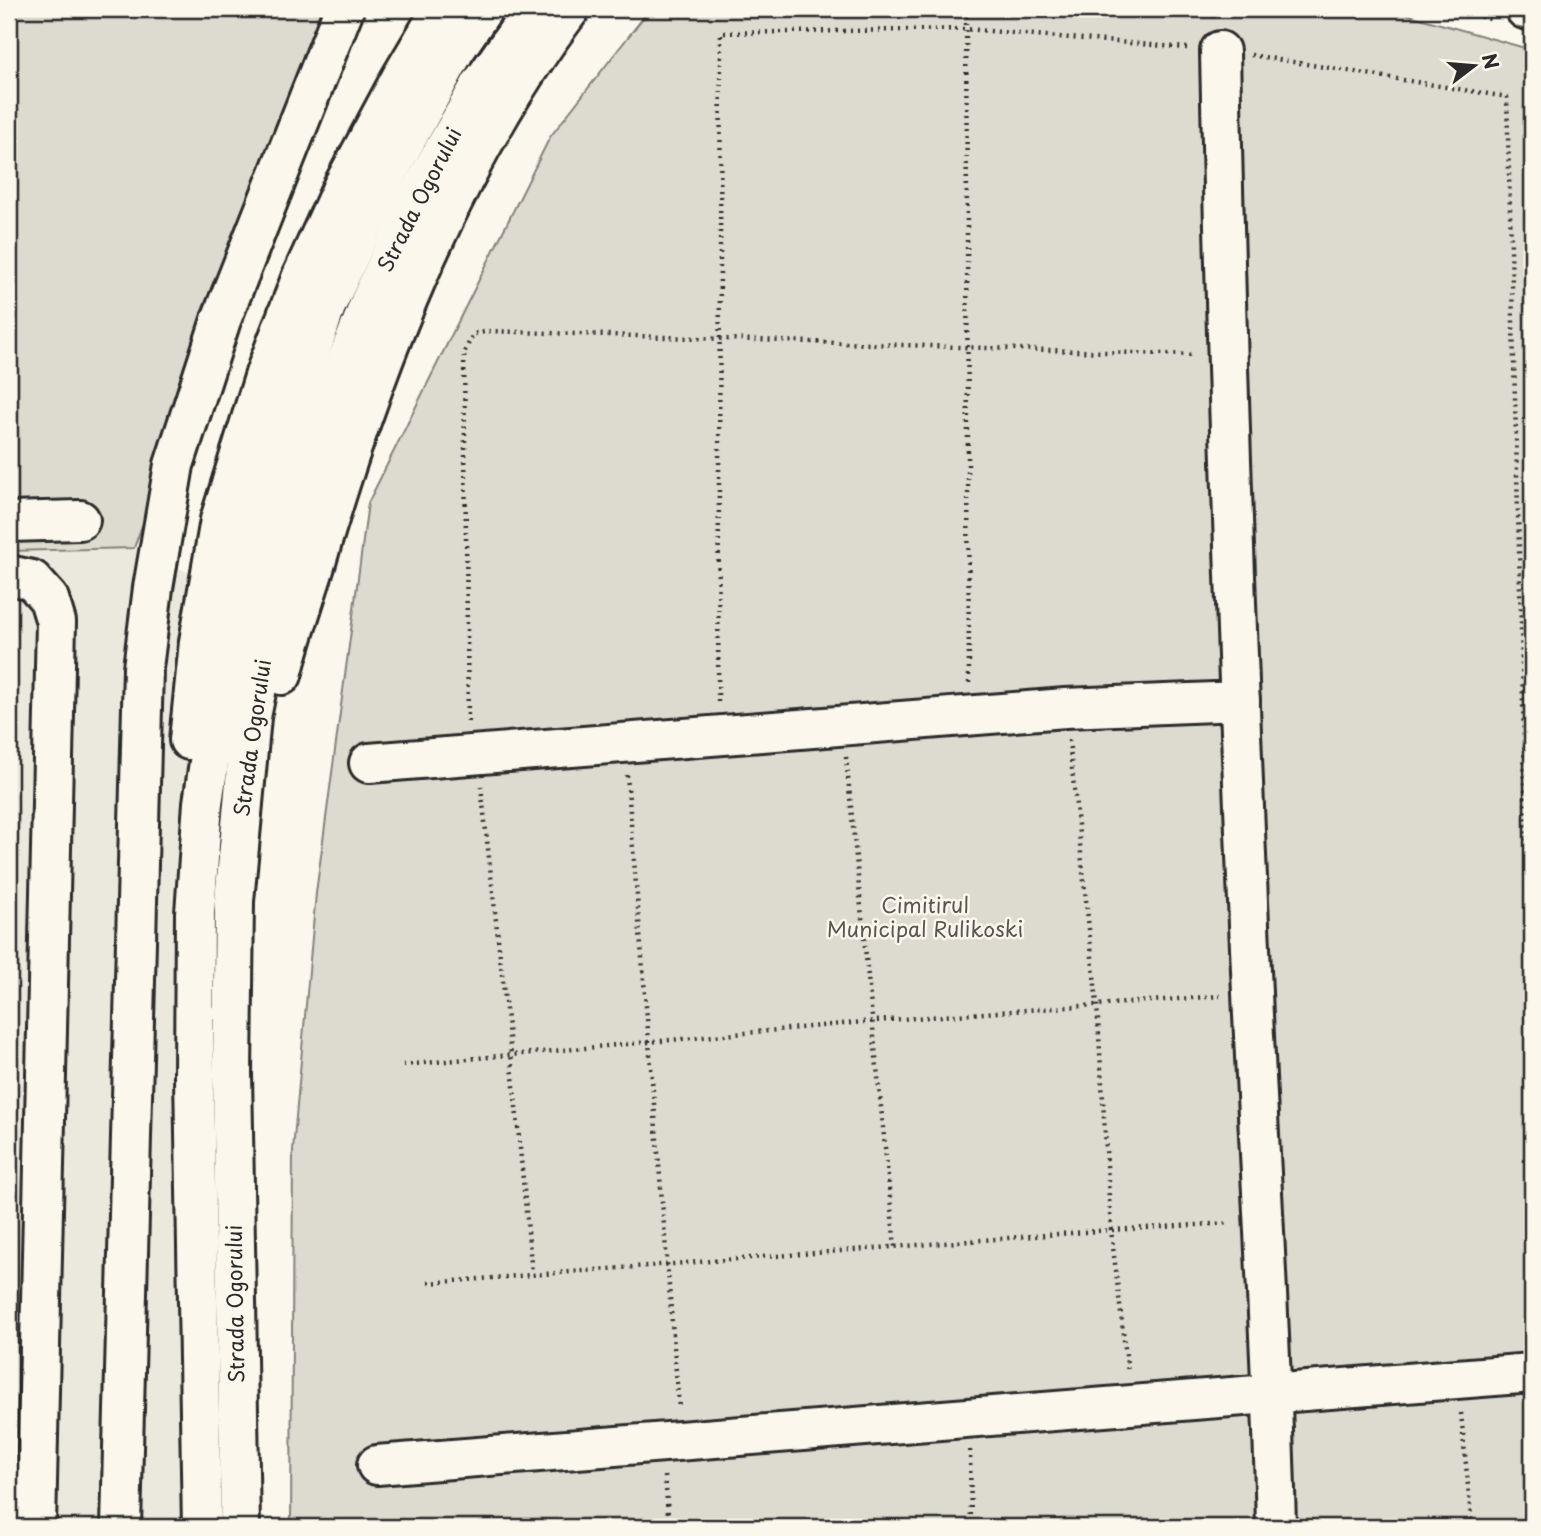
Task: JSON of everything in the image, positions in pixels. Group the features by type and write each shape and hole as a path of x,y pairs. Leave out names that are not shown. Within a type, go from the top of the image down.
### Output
{"main road":[{"path":"121,1527 142,694 153,588 174,465 220,320 344,9"},
{"path":"203,803 190,756 189,727 199,642 220,520 265,374 302,276 342,188 401,78 442,9"},
{"name":"Strada Ogorului","path":"202,1527 194,1062 195,913 203,803 216,715 243,573 288,417 326,306 386,176 455,50 484,9"},
{"name":"Strada Ogorului","path":"240,1527 232,1074 234,901 251,717 278,583 319,432 370,302 416,199 481,86 534,9"},
{"path":"243,804 267,735 286,660 329,516 394,331 444,220 496,122 570,9"},
{"path":"1525,9 1532,11"},
{"path":"1220,51 1226,356 1252,995 1273,1394 1276,1527"},
{"path":"9,522 80,520"},
{"path":"9,575 32,580 49,599 57,622 36,1527"},
{"path":"369,763 1065,708 1240,701"},
{"path":"377,1465 1532,1373"}],"path":[{"path":"966,9 969,716"},
{"path":"718,736 721,33 966,29 1220,51 1507,97 1532,1041"},
{"path":"532,1273 511,1055 473,754 464,353 473,334 490,331 1226,356"},
{"path":"1065,708 1097,1004 1111,1230 1131,1405"},
{"path":"843,726 895,1247"},
{"path":"625,743 667,1265 672,1441 669,1527"},
{"path":"403,1065 874,1021 1252,995"},
{"path":"428,1283 1111,1230 1264,1221"},
{"path":"1458,1379 1472,1527"},
{"path":"970,1417 971,1527"}],"shaded area":[{"path":"134,548 205,580 194,1527 9,1527 9,551"}],"green space":[{"path":"9,9 327,9 134,548 9,551"},
{"name":"Cimitirul Municipal Rulikoski","path":"650,9 1388,9 1532,50 1532,1527 291,1527 293,1150 316,893 368,503 550,137"}]}
